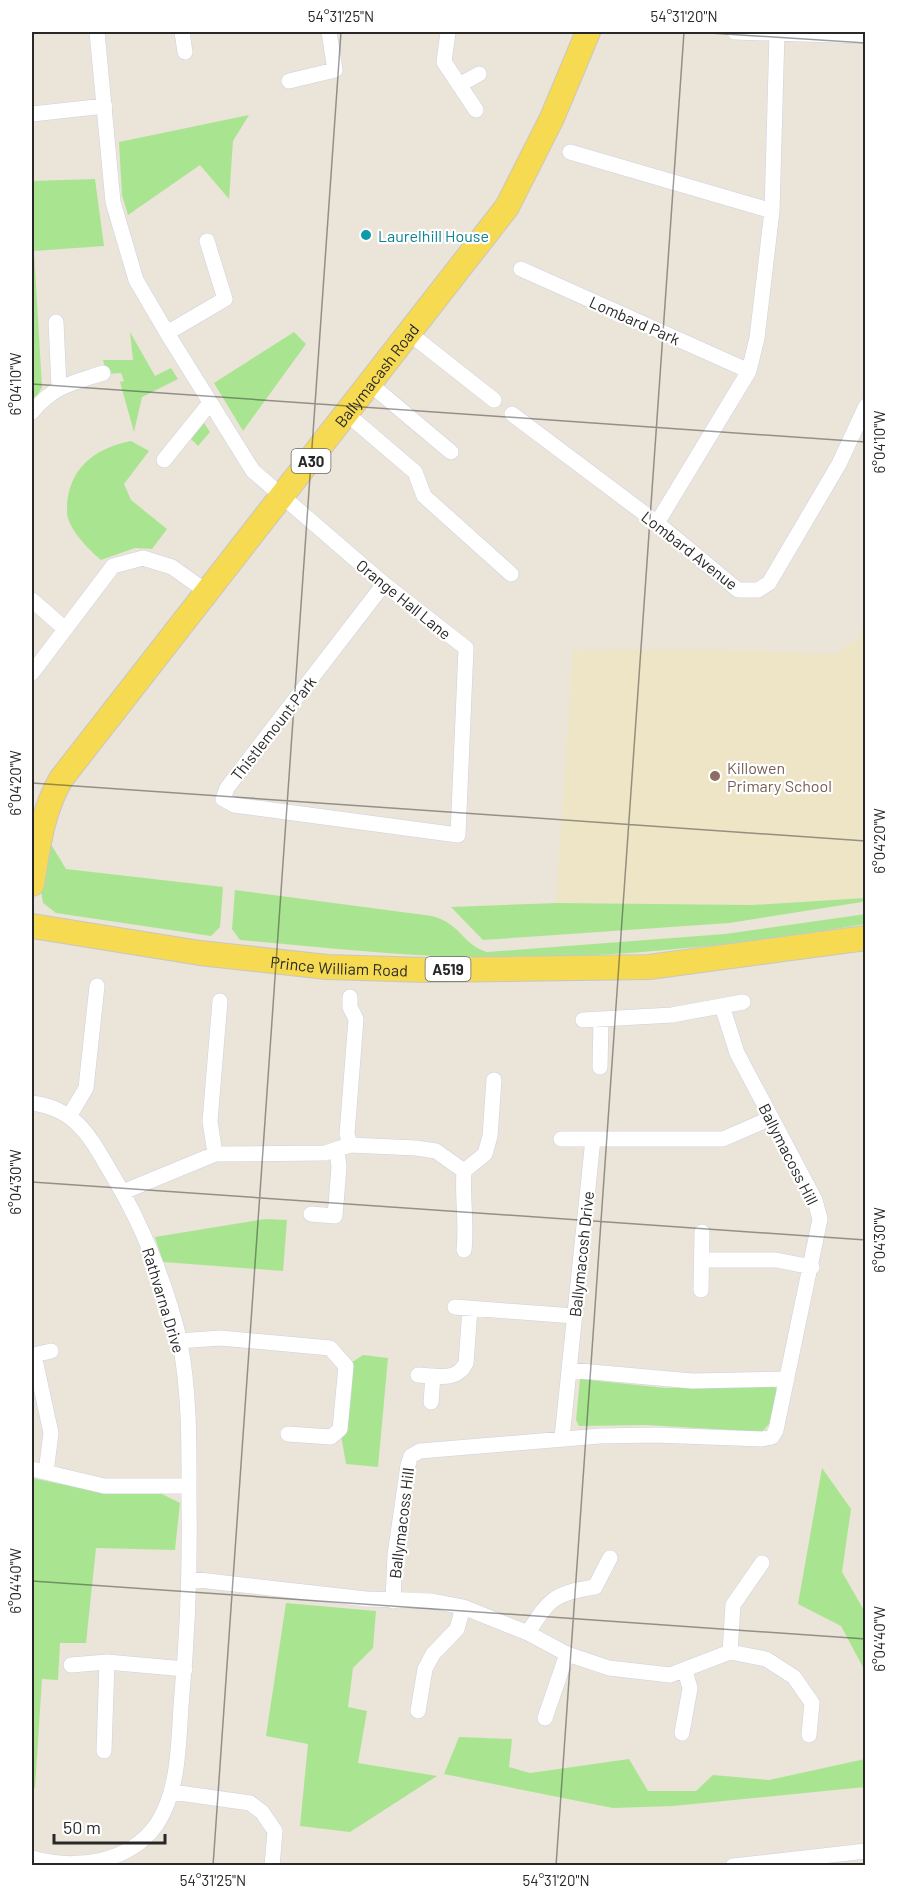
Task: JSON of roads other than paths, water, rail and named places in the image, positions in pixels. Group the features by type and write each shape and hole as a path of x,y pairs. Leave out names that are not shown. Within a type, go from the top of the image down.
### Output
{"main road":[{"name":"Ballymacash Road","path":"32,884 44,816 50,798 61,779 507,207 552,118 588,32"},
{"name":"Prince William Road","path":"32,926 201,953 327,967 427,970 649,967 866,938"}],"street":[{"name":"Orange Hall Lane","path":"98,32 113,202 136,280 167,333 253,471 384,584 466,648 458,835"},
{"path":"182,32 186,52"},
{"path":"289,81 335,70 329,32"},
{"path":"448,32 444,62 476,110"},
{"path":"735,32 866,36"},
{"path":"657,523 749,371 757,338 772,211 777,33"},
{"path":"459,85 479,74"},
{"path":"32,114 105,106"},
{"path":"570,152 772,211"},
{"path":"167,333 225,298 207,241"},
{"name":"Lombard Park","path":"521,269 749,371"},
{"path":"56,322 59,387"},
{"path":"409,333 494,400"},
{"path":"32,412 44,397 59,387 103,373"},
{"path":"370,384 451,452"},
{"path":"164,460 210,403"},
{"name":"Lombard Avenue","path":"512,414 657,523 738,590 758,590 769,583 839,464 866,406"},
{"path":"347,414 415,472 424,496 511,574"},
{"path":"32,673 113,566 137,558 172,567 207,592"},
{"name":"Thistlemount Park","path":"384,584 227,788 223,799 234,805 458,835"},
{"path":"32,600 65,629"},
{"path":"32,1103 70,1115 86,1089 97,986"},
{"path":"311,1214 335,1216 339,1167 347,1134 356,1019 350,1007 350,997"},
{"path":"215,1154 210,1121 220,1001"},
{"path":"583,1020 672,1015 743,1002"},
{"name":"Ballymacoss Hill","path":"393,1600 395,1555 411,1456 420,1451 562,1438 655,1434 762,1439 772,1437 776,1430 812,1267 820,1219 737,1053 722,1006"},
{"path":"600,1067 601,1020"},
{"path":"464,1250 467,1223 462,1200 464,1171 484,1154 488,1145 494,1080"},
{"name":"Rathvarna Drive","path":"32,1858 52,1865 96,1863 130,1848 156,1825 172,1792 190,1579 189,1405 179,1341 154,1261 123,1192 85,1130 70,1115"},
{"path":"561,1139 723,1140 771,1118"},
{"name":"Ballymacosh Drive","path":"569,1370 593,1139"},
{"path":"123,1192 215,1154 378,1145 436,1151 464,1171"},
{"path":"701,1290 702,1232"},
{"path":"702,1260 776,1260 812,1267"},
{"path":"431,1402 425,1375 452,1377 462,1371 466,1363 463,1308 574,1316"},
{"path":"179,1341 220,1338 330,1348 346,1366 340,1429 331,1437 288,1434"},
{"path":"51,1351 34,1355 51,1433 39,1470 104,1486 189,1486"},
{"path":"562,1438 569,1370 692,1381 787,1379"},
{"path":"528,1633 545,1606 565,1592 595,1587 610,1558"},
{"path":"730,1652 733,1605 762,1563"},
{"path":"190,1579 393,1600 432,1601 464,1607 528,1633 567,1654 609,1668 670,1675 730,1652 766,1659 794,1677 812,1703 809,1735"},
{"path":"418,1711 425,1669 433,1654 457,1629 464,1607"},
{"path":"545,1718 567,1654"},
{"path":"104,1751 107,1662"},
{"path":"72,1665 107,1662 184,1669"},
{"path":"682,1733 690,1688 685,1671"},
{"path":"172,1792 250,1803 262,1812 275,1831 272,1866"},
{"path":"733,1866 866,1851"}],"place":[{"name":"Laurelhill House","path":"366,235"},
{"name":"Killowen Primary School","path":"715,776"}]}
